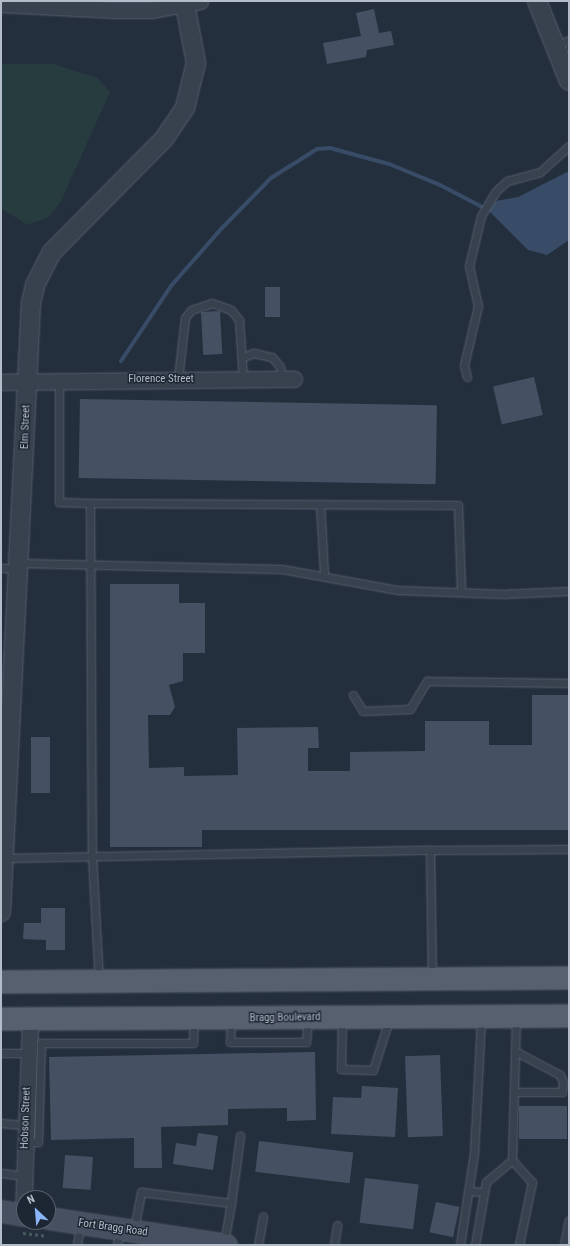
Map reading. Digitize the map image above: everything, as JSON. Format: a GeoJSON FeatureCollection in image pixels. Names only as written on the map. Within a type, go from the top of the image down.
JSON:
{"type":"FeatureCollection","features":[{"type":"Feature","properties":{"kind":"main road"},"geometry":{"type":"LineString","coordinates":[[1,982],[569,978]]}},
{"type":"Feature","properties":{"kind":"main road","name":"Bragg Boulevard"},"geometry":{"type":"LineString","coordinates":[[1,1020],[569,1016]]}},
{"type":"Feature","properties":{"kind":"main road"},"geometry":{"type":"LineString","coordinates":[[1,1212],[16,1214]]}},
{"type":"Feature","properties":{"kind":"main road","name":"Fort Bragg Road"},"geometry":{"type":"LineString","coordinates":[[56,1219],[81,1223],[132,1237],[225,1245]]}},
{"type":"Feature","properties":{"kind":"street"},"geometry":{"type":"LineString","coordinates":[[537,1],[561,43],[569,81]]}},
{"type":"Feature","properties":{"kind":"street"},"geometry":{"type":"LineString","coordinates":[[1,4],[116,10],[190,2]]}},
{"type":"Feature","properties":{"kind":"street","name":"Elm Street"},"geometry":{"type":"LineString","coordinates":[[1,912],[4,858],[5,778],[19,565],[31,303],[42,268],[64,238],[164,138],[185,108],[196,64],[190,2]]}},
{"type":"Feature","properties":{"kind":"street","name":"Florence Street"},"geometry":{"type":"LineString","coordinates":[[1,382],[59,379],[288,379]]}},
{"type":"Feature","properties":{"kind":"street","name":"Hobson Street"},"geometry":{"type":"LineString","coordinates":[[24,1190],[30,1020]]}},
{"type":"Feature","properties":{"kind":"lane"},"geometry":{"type":"LineString","coordinates":[[467,377],[464,365],[478,306],[469,266],[481,216],[496,191],[507,181],[540,172],[569,146]]}},
{"type":"Feature","properties":{"kind":"lane"},"geometry":{"type":"LineString","coordinates":[[178,379],[181,326],[191,310],[203,304],[222,305],[239,320],[243,357],[243,379]]}},
{"type":"Feature","properties":{"kind":"lane"},"geometry":{"type":"LineString","coordinates":[[243,357],[254,353],[272,357],[288,379]]}},
{"type":"Feature","properties":{"kind":"lane"},"geometry":{"type":"LineString","coordinates":[[59,379],[59,502],[458,505],[461,592]]}},
{"type":"Feature","properties":{"kind":"lane"},"geometry":{"type":"LineString","coordinates":[[90,503],[92,856],[99,982]]}},
{"type":"Feature","properties":{"kind":"lane"},"geometry":{"type":"LineString","coordinates":[[320,504],[324,574]]}},
{"type":"Feature","properties":{"kind":"lane"},"geometry":{"type":"LineString","coordinates":[[1,568],[19,565],[91,565],[282,569],[324,574],[398,590],[461,592],[569,591]]}},
{"type":"Feature","properties":{"kind":"lane"},"geometry":{"type":"LineString","coordinates":[[353,695],[363,711],[410,709],[427,681],[569,683]]}},
{"type":"Feature","properties":{"kind":"lane"},"geometry":{"type":"LineString","coordinates":[[4,858],[430,850],[569,849]]}},
{"type":"Feature","properties":{"kind":"lane"},"geometry":{"type":"LineString","coordinates":[[430,850],[432,980]]}},
{"type":"Feature","properties":{"kind":"lane"},"geometry":{"type":"LineString","coordinates":[[342,1018],[341,1069],[373,1070],[390,1017]]}},
{"type":"Feature","properties":{"kind":"lane"},"geometry":{"type":"LineString","coordinates":[[460,1245],[468,1191],[481,1017]]}},
{"type":"Feature","properties":{"kind":"lane"},"geometry":{"type":"LineString","coordinates":[[516,1017],[512,1160],[532,1182],[519,1245]]}},
{"type":"Feature","properties":{"kind":"lane"},"geometry":{"type":"LineString","coordinates":[[26,1142],[38,1142],[41,1043],[193,1043],[194,1019]]}},
{"type":"Feature","properties":{"kind":"lane"},"geometry":{"type":"LineString","coordinates":[[514,1092],[562,1092],[560,1075],[515,1051]]}},
{"type":"Feature","properties":{"kind":"lane"},"geometry":{"type":"LineString","coordinates":[[1,1053],[28,1053]]}},
{"type":"Feature","properties":{"kind":"lane"},"geometry":{"type":"LineString","coordinates":[[1,1123],[26,1125]]}},
{"type":"Feature","properties":{"kind":"lane"},"geometry":{"type":"LineString","coordinates":[[225,1245],[240,1136]]}},
{"type":"Feature","properties":{"kind":"lane"},"geometry":{"type":"LineString","coordinates":[[475,1245],[486,1182],[512,1160]]}},
{"type":"Feature","properties":{"kind":"lane"},"geometry":{"type":"LineString","coordinates":[[1,1173],[24,1176]]}},
{"type":"Feature","properties":{"kind":"lane"},"geometry":{"type":"LineString","coordinates":[[468,1191],[484,1192]]}},
{"type":"Feature","properties":{"kind":"lane"},"geometry":{"type":"LineString","coordinates":[[132,1237],[141,1192],[231,1203]]}},
{"type":"Feature","properties":{"kind":"lane"},"geometry":{"type":"LineString","coordinates":[[258,1245],[263,1216]]}},
{"type":"Feature","properties":{"kind":"lane"},"geometry":{"type":"LineString","coordinates":[[564,1245],[569,1220]]}},
{"type":"Feature","properties":{"kind":"lane"},"geometry":{"type":"LineString","coordinates":[[77,1245],[81,1223]]}},
{"type":"Feature","properties":{"kind":"lane"},"geometry":{"type":"LineString","coordinates":[[334,1245],[337,1225]]}},
{"type":"Feature","properties":{"kind":"green space"},"geometry":{"type":"Polygon","coordinates":[[[1,64],[53,64],[98,78],[110,92],[61,201],[49,217],[27,225],[1,208],[1,64]]]}},
{"type":"Feature","properties":{"kind":"water"},"geometry":{"type":"Polygon","coordinates":[[[569,171],[569,240],[547,255],[528,250],[489,211],[496,201],[518,197],[569,171]]]}},
{"type":"Feature","properties":{"kind":"building"},"geometry":{"type":"Polygon","coordinates":[[[374,9],[379,33],[391,31],[394,45],[367,50],[366,57],[327,64],[323,43],[361,36],[356,13],[374,9]]]}},
{"type":"Feature","properties":{"kind":"building"},"geometry":{"type":"Polygon","coordinates":[[[265,287],[280,287],[280,317],[265,317],[265,287]]]}},
{"type":"Feature","properties":{"kind":"building"},"geometry":{"type":"Polygon","coordinates":[[[220,311],[222,354],[203,355],[201,312],[220,311]]]}},
{"type":"Feature","properties":{"kind":"building"},"geometry":{"type":"Polygon","coordinates":[[[534,377],[543,415],[502,424],[493,386],[534,377]]]}},
{"type":"Feature","properties":{"kind":"building"},"geometry":{"type":"Polygon","coordinates":[[[80,399],[437,405],[436,484],[79,478],[80,399]]]}},
{"type":"Feature","properties":{"kind":"building"},"geometry":{"type":"Polygon","coordinates":[[[110,584],[179,584],[179,603],[205,603],[205,653],[183,653],[183,681],[169,685],[175,707],[170,715],[148,715],[149,768],[184,767],[184,776],[238,775],[237,728],[318,727],[319,748],[308,748],[308,771],[350,771],[350,752],[425,751],[425,721],[489,721],[489,745],[532,745],[532,695],[569,695],[569,830],[202,830],[202,847],[110,847],[110,584]]]}},
{"type":"Feature","properties":{"kind":"building"},"geometry":{"type":"Polygon","coordinates":[[[31,737],[50,737],[50,793],[31,793],[31,737]]]}},
{"type":"Feature","properties":{"kind":"building"},"geometry":{"type":"Polygon","coordinates":[[[41,908],[65,908],[65,950],[46,950],[46,940],[23,939],[24,923],[41,923],[41,908]]]}},
{"type":"Feature","properties":{"kind":"building"},"geometry":{"type":"Polygon","coordinates":[[[315,1052],[316,1120],[287,1121],[287,1108],[228,1109],[228,1125],[161,1127],[162,1168],[134,1168],[134,1138],[51,1140],[49,1057],[315,1052]]]}},
{"type":"Feature","properties":{"kind":"building"},"geometry":{"type":"Polygon","coordinates":[[[440,1055],[443,1136],[408,1137],[405,1056],[440,1055]]]}},
{"type":"Feature","properties":{"kind":"building"},"geometry":{"type":"Polygon","coordinates":[[[362,1086],[398,1088],[395,1137],[331,1134],[333,1097],[361,1098],[362,1086]]]}},
{"type":"Feature","properties":{"kind":"building"},"geometry":{"type":"Polygon","coordinates":[[[519,1106],[567,1106],[567,1139],[519,1139],[519,1106]]]}},
{"type":"Feature","properties":{"kind":"building"},"geometry":{"type":"Polygon","coordinates":[[[198,1133],[218,1136],[213,1170],[173,1164],[176,1143],[196,1146],[198,1133]]]}},
{"type":"Feature","properties":{"kind":"building"},"geometry":{"type":"Polygon","coordinates":[[[259,1141],[353,1153],[350,1183],[255,1172],[259,1141]]]}},
{"type":"Feature","properties":{"kind":"building"},"geometry":{"type":"Polygon","coordinates":[[[65,1155],[93,1157],[91,1190],[63,1188],[65,1155]]]}},
{"type":"Feature","properties":{"kind":"building"},"geometry":{"type":"Polygon","coordinates":[[[365,1178],[419,1185],[413,1229],[360,1223],[365,1178]]]}},
{"type":"Feature","properties":{"kind":"building"},"geometry":{"type":"Polygon","coordinates":[[[436,1202],[459,1207],[453,1237],[430,1232],[436,1202]]]}},
{"type":"Feature","properties":{"kind":"waterway"},"geometry":{"type":"LineString","coordinates":[[121,361],[171,286],[222,228],[271,178],[317,149],[330,148],[389,164],[440,185],[486,209]]}}]}
